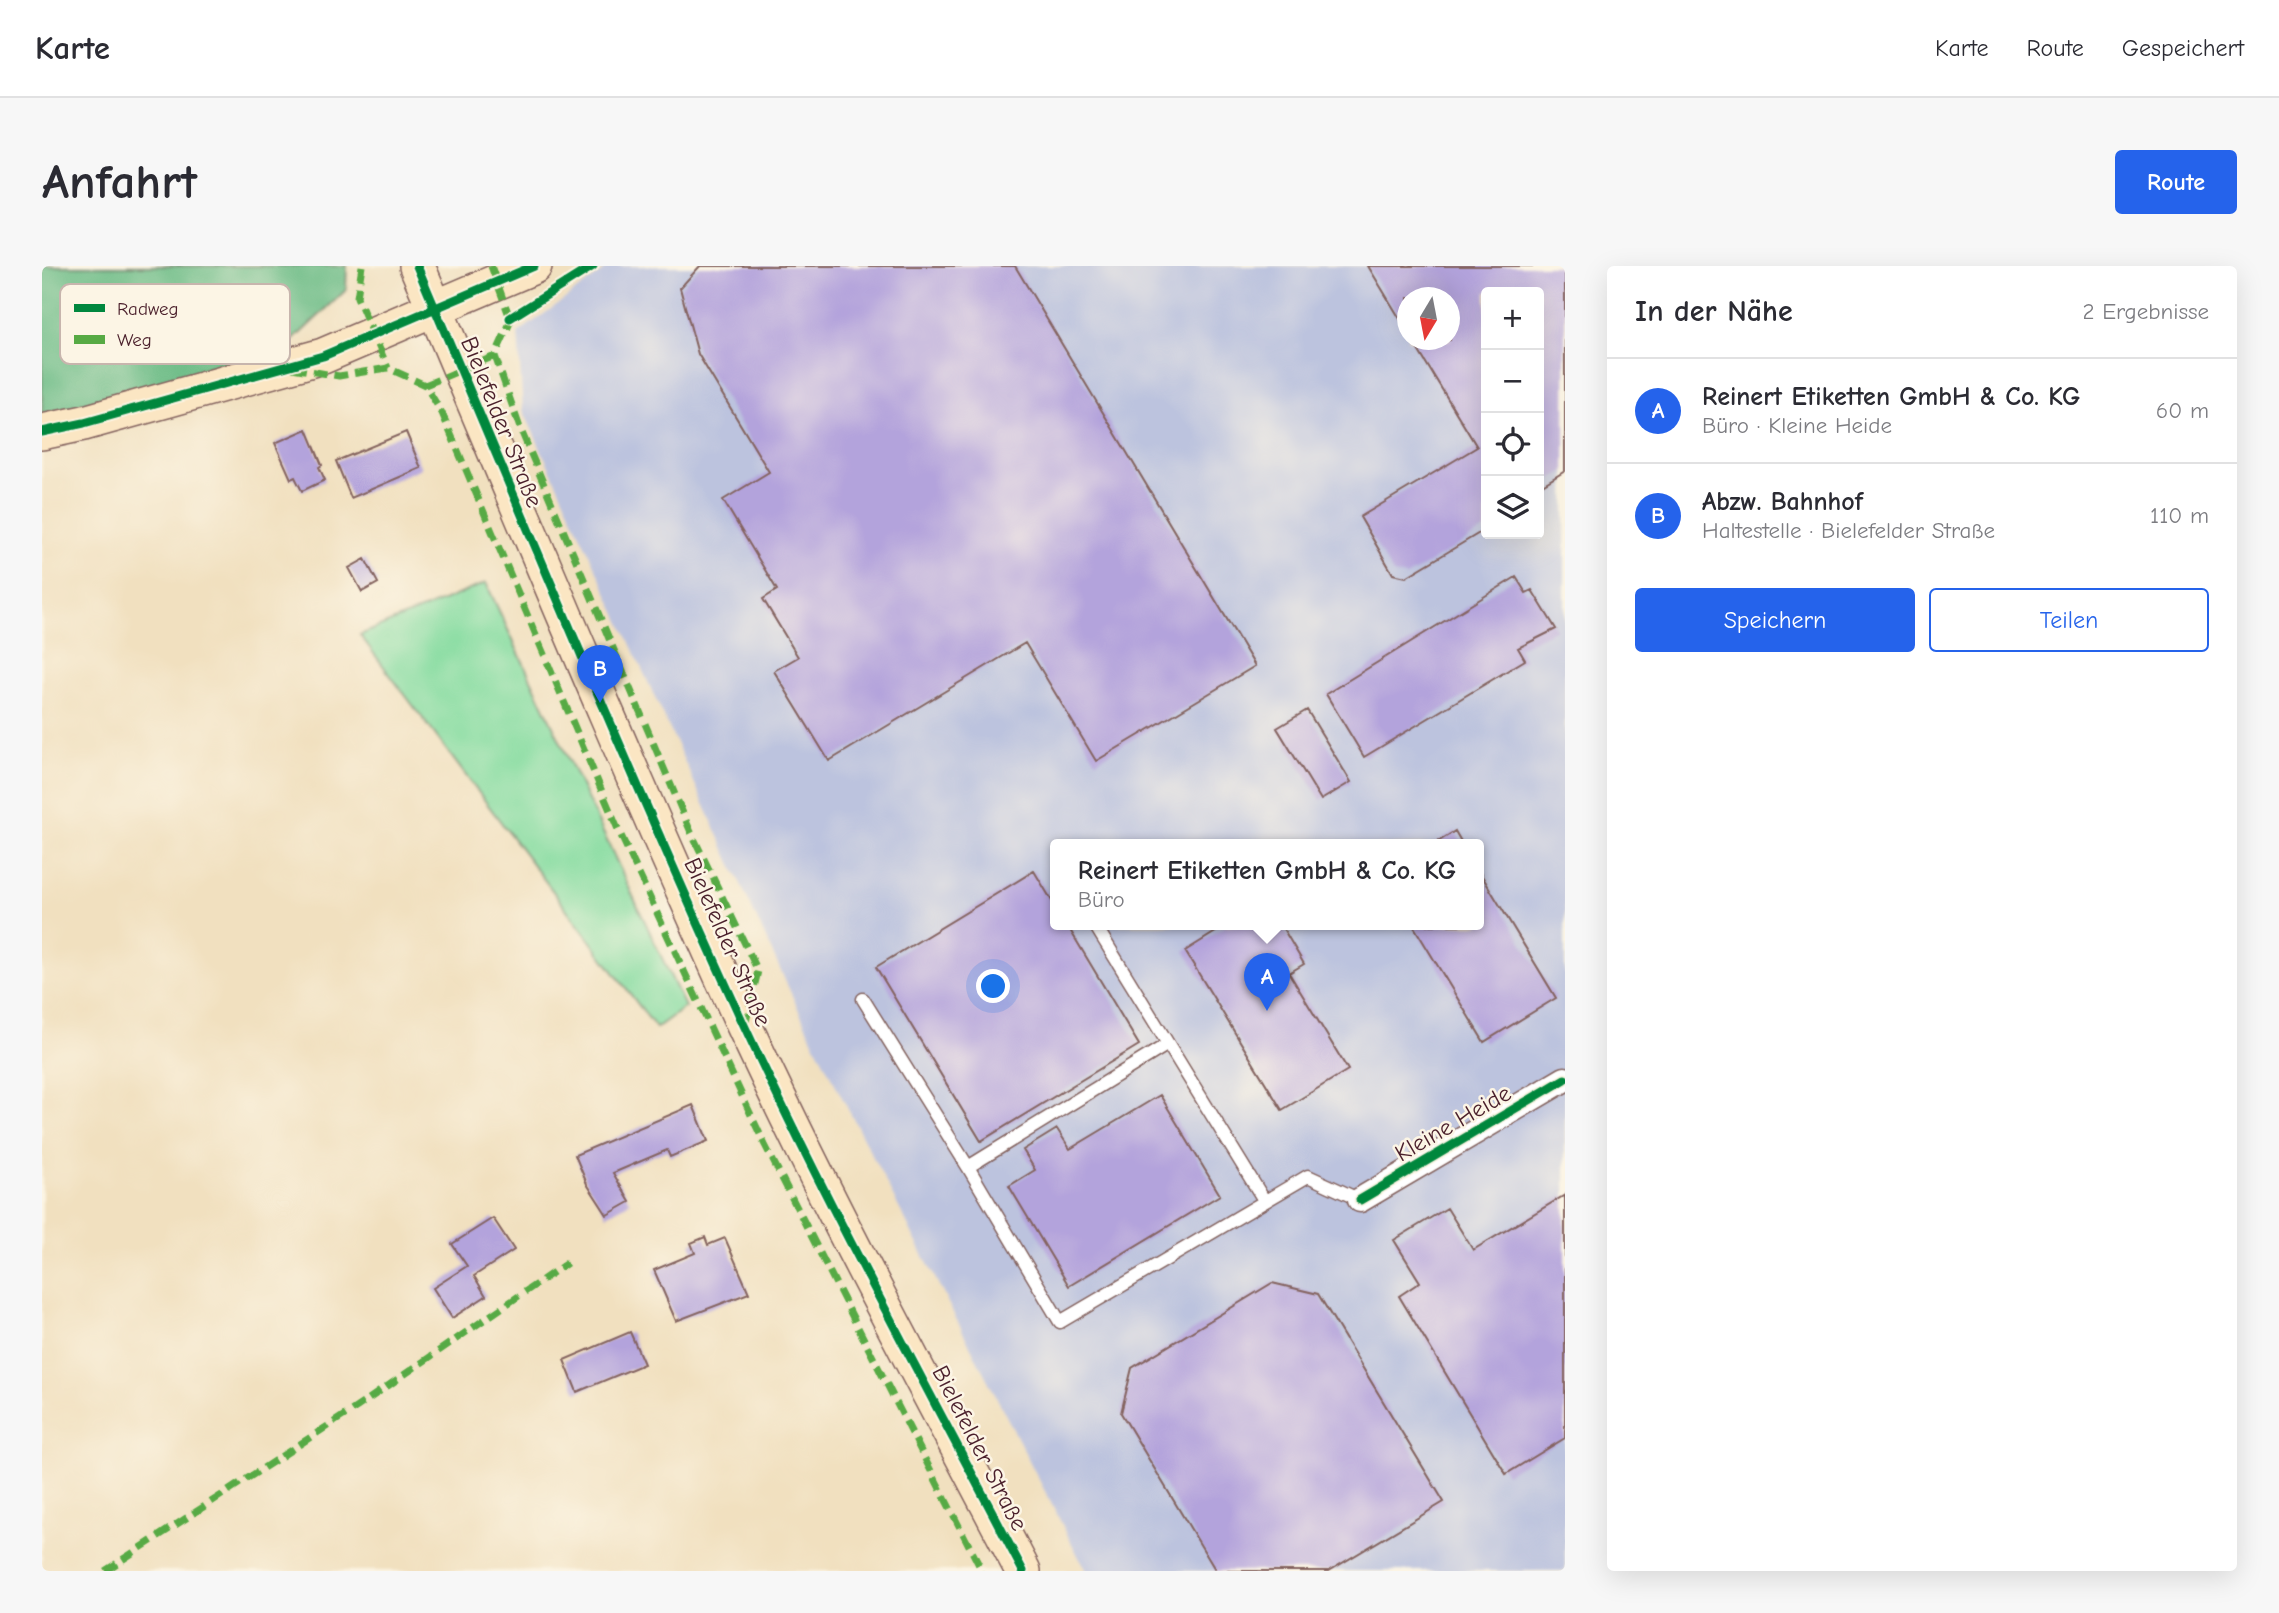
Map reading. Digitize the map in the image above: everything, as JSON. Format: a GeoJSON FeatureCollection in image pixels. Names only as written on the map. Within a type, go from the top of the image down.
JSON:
{"type":"FeatureCollection","features":[{"type":"Feature","properties":{"kind":"street","name":"Bielefelder Straße"},"geometry":{"type":"LineString","coordinates":[[417,266],[594,690],[745,1026],[825,1190],[1023,1571]]}},
{"type":"Feature","properties":{"kind":"street"},"geometry":{"type":"LineString","coordinates":[[42,432],[84,423],[323,356],[436,311],[534,266]]}},
{"type":"Feature","properties":{"kind":"street","name":"Kleine Heide"},"geometry":{"type":"LineString","coordinates":[[1360,1199],[1565,1079]]}},
{"type":"Feature","properties":{"kind":"lane"},"geometry":{"type":"LineString","coordinates":[[1098,930],[1264,1200]]}},
{"type":"Feature","properties":{"kind":"lane"},"geometry":{"type":"LineString","coordinates":[[863,999],[968,1167],[1060,1322],[1308,1176],[1360,1199]]}},
{"type":"Feature","properties":{"kind":"lane"},"geometry":{"type":"LineString","coordinates":[[968,1167],[1168,1044]]}},
{"type":"Feature","properties":{"kind":"shaded area"},"geometry":{"type":"Polygon","coordinates":[[[610,266],[1565,266],[1565,1571],[1086,1571],[812,1039],[523,410],[518,333],[610,266]]]}},
{"type":"Feature","properties":{"kind":"green space"},"geometry":{"type":"Polygon","coordinates":[[[42,266],[347,266],[346,290],[290,343],[290,284],[60,284],[60,364],[226,364],[81,408],[42,414],[42,266]]]}},
{"type":"Feature","properties":{"kind":"green space"},"geometry":{"type":"Polygon","coordinates":[[[486,583],[685,1007],[656,1028],[360,635],[486,583]]]}},
{"type":"Feature","properties":{"kind":"building"},"geometry":{"type":"Polygon","coordinates":[[[700,266],[1015,266],[1255,666],[1096,761],[1025,643],[829,761],[774,671],[798,657],[763,599],[777,590],[723,500],[769,472],[698,354],[680,288],[700,266]]]}},
{"type":"Feature","properties":{"kind":"building"},"geometry":{"type":"Polygon","coordinates":[[[1368,266],[1565,266],[1565,471],[1544,484],[1544,287],[1481,287],[1481,532],[1406,577],[1393,574],[1360,517],[1477,447],[1418,350],[1460,350],[1460,287],[1397,287],[1397,314],[1368,266]]]}},
{"type":"Feature","properties":{"kind":"building"},"geometry":{"type":"Polygon","coordinates":[[[307,429],[322,465],[319,467],[325,480],[302,491],[295,477],[291,479],[275,443],[307,429]]]}},
{"type":"Feature","properties":{"kind":"building"},"geometry":{"type":"Polygon","coordinates":[[[406,432],[421,468],[351,498],[336,461],[406,432]]]}},
{"type":"Feature","properties":{"kind":"building"},"geometry":{"type":"Polygon","coordinates":[[[365,559],[378,583],[362,592],[349,568],[365,559]]]}},
{"type":"Feature","properties":{"kind":"building"},"geometry":{"type":"Polygon","coordinates":[[[1516,577],[1526,593],[1532,590],[1556,629],[1518,648],[1525,660],[1364,757],[1326,694],[1516,577]]]}},
{"type":"Feature","properties":{"kind":"building"},"geometry":{"type":"Polygon","coordinates":[[[1307,710],[1351,782],[1321,800],[1277,728],[1307,710]]]}},
{"type":"Feature","properties":{"kind":"building"},"geometry":{"type":"Polygon","coordinates":[[[1455,831],[1460,839],[1442,839],[1455,831]]]}},
{"type":"Feature","properties":{"kind":"building"},"geometry":{"type":"Polygon","coordinates":[[[1034,871],[1050,898],[1050,930],[1070,930],[1139,1045],[981,1141],[876,967],[1034,871]]]}},
{"type":"Feature","properties":{"kind":"building"},"geometry":{"type":"Polygon","coordinates":[[[1484,879],[1556,998],[1484,1042],[1416,930],[1484,930],[1484,879]]]}},
{"type":"Feature","properties":{"kind":"building"},"geometry":{"type":"Polygon","coordinates":[[[1219,930],[1284,930],[1304,964],[1289,973],[1348,1070],[1282,1110],[1185,951],[1219,930]]]}},
{"type":"Feature","properties":{"kind":"building"},"geometry":{"type":"Polygon","coordinates":[[[1160,1095],[1220,1195],[1069,1286],[1009,1186],[1035,1170],[1023,1150],[1057,1129],[1070,1149],[1160,1095]]]}},
{"type":"Feature","properties":{"kind":"building"},"geometry":{"type":"Polygon","coordinates":[[[693,1105],[708,1141],[670,1157],[667,1150],[613,1173],[630,1202],[607,1215],[587,1184],[575,1155],[693,1105]]]}},
{"type":"Feature","properties":{"kind":"building"},"geometry":{"type":"Polygon","coordinates":[[[1565,1195],[1565,1438],[1506,1474],[1399,1296],[1420,1282],[1394,1240],[1447,1208],[1473,1250],[1565,1195]]]}},
{"type":"Feature","properties":{"kind":"building"},"geometry":{"type":"Polygon","coordinates":[[[493,1218],[514,1250],[474,1276],[486,1296],[452,1318],[433,1288],[467,1266],[452,1244],[493,1218]]]}},
{"type":"Feature","properties":{"kind":"building"},"geometry":{"type":"Polygon","coordinates":[[[705,1237],[708,1245],[725,1238],[749,1293],[676,1321],[654,1270],[695,1253],[691,1243],[705,1237]]]}},
{"type":"Feature","properties":{"kind":"building"},"geometry":{"type":"Polygon","coordinates":[[[1272,1283],[1318,1294],[1444,1502],[1329,1571],[1216,1571],[1121,1413],[1132,1368],[1272,1283]]]}},
{"type":"Feature","properties":{"kind":"building"},"geometry":{"type":"Polygon","coordinates":[[[630,1332],[644,1364],[577,1392],[564,1360],[630,1332]]]}},
{"type":"Feature","properties":{"kind":"marked path"},"geometry":{"type":"LineString","coordinates":[[362,266],[357,297],[388,368]]}},
{"type":"Feature","properties":{"kind":"marked path"},"geometry":{"type":"LineString","coordinates":[[491,266],[510,318]]}},
{"type":"Feature","properties":{"kind":"marked path"},"geometry":{"type":"LineString","coordinates":[[513,316],[495,356],[520,428],[690,830],[758,971],[745,1026]]}},
{"type":"Feature","properties":{"kind":"marked path"},"geometry":{"type":"LineString","coordinates":[[425,385],[495,356]]}},
{"type":"Feature","properties":{"kind":"marked path"},"geometry":{"type":"LineString","coordinates":[[292,368],[339,376],[388,368],[425,385],[442,413],[617,827],[765,1145],[982,1571]]}},
{"type":"Feature","properties":{"kind":"marked path"},"geometry":{"type":"LineString","coordinates":[[105,1571],[357,1407],[567,1263]]}},
{"type":"Feature","properties":{"kind":"cycle path"},"geometry":{"type":"LineString","coordinates":[[417,266],[618,740],[743,1023],[844,1230],[1023,1571]]}},
{"type":"Feature","properties":{"kind":"cycle path"},"geometry":{"type":"LineString","coordinates":[[42,432],[84,423],[323,356],[534,266]]}},
{"type":"Feature","properties":{"kind":"cycle path"},"geometry":{"type":"LineString","coordinates":[[510,318],[593,266]]}},
{"type":"Feature","properties":{"kind":"cycle path"},"geometry":{"type":"LineString","coordinates":[[1360,1200],[1565,1079]]}},
{"type":"Feature","properties":{"kind":"place","name":"Abzw. Bahnhof"},"geometry":{"type":"Point","coordinates":[600,703]}},
{"type":"Feature","properties":{"kind":"place","name":"Reinert Etiketten GmbH & Co. KG"},"geometry":{"type":"Point","coordinates":[1267,1011]}}]}
